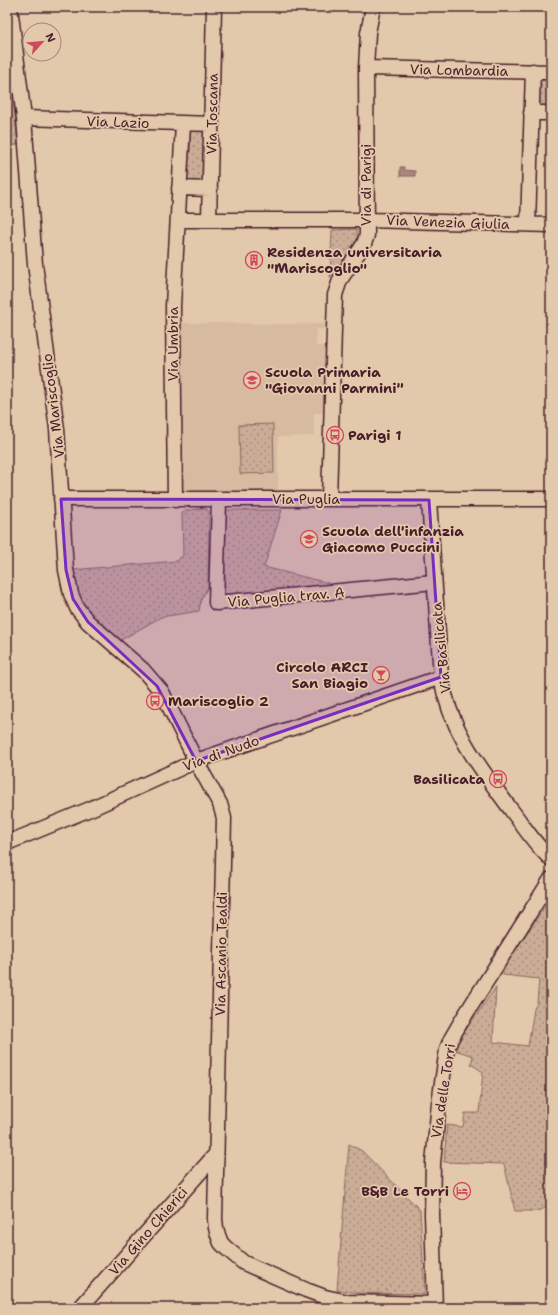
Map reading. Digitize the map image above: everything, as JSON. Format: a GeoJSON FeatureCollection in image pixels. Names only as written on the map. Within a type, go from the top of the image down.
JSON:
{"type":"FeatureCollection","features":[{"type":"Feature","properties":{"kind":"street","name":"Via Mariscoglio"},"geometry":{"type":"LineString","coordinates":[[10,7],[24,118],[35,264],[56,417],[66,570],[73,599],[88,622],[135,662],[157,686],[196,761]]}},
{"type":"Feature","properties":{"kind":"street","name":"Via Toscana"},"geometry":{"type":"LineString","coordinates":[[209,220],[214,7]]}},
{"type":"Feature","properties":{"kind":"street","name":"Via di Parigi"},"geometry":{"type":"LineString","coordinates":[[329,499],[335,295],[340,280],[364,244],[367,230],[366,68],[368,33],[373,7]]}},
{"type":"Feature","properties":{"kind":"street","name":"Via Lombardia"},"geometry":{"type":"LineString","coordinates":[[366,68],[551,72]]}},
{"type":"Feature","properties":{"kind":"street"},"geometry":{"type":"LineString","coordinates":[[528,224],[533,71]]}},
{"type":"Feature","properties":{"kind":"street"},"geometry":{"type":"LineString","coordinates":[[531,113],[551,114]]}},
{"type":"Feature","properties":{"kind":"street","name":"Via Lazio"},"geometry":{"type":"LineString","coordinates":[[24,118],[212,124]]}},
{"type":"Feature","properties":{"kind":"street","name":"Via Umbria"},"geometry":{"type":"LineString","coordinates":[[175,500],[172,339],[183,124]]}},
{"type":"Feature","properties":{"kind":"street"},"geometry":{"type":"LineString","coordinates":[[179,188],[210,189]]}},
{"type":"Feature","properties":{"kind":"street","name":"Via Venezia Giulia"},"geometry":{"type":"LineString","coordinates":[[178,220],[367,220],[551,225]]}},
{"type":"Feature","properties":{"kind":"street","name":"Via Puglia"},"geometry":{"type":"LineString","coordinates":[[61,499],[551,499]]}},
{"type":"Feature","properties":{"kind":"street","name":"Via Puglia trav. A"},"geometry":{"type":"LineString","coordinates":[[219,500],[216,604],[434,582]]}},
{"type":"Feature","properties":{"kind":"street","name":"Via Basilicata"},"geometry":{"type":"LineString","coordinates":[[429,500],[441,677],[446,699],[467,749],[519,820],[551,859]]}},
{"type":"Feature","properties":{"kind":"street","name":"Via di Nudo"},"geometry":{"type":"LineString","coordinates":[[7,843],[90,809],[196,761],[441,677]]}},
{"type":"Feature","properties":{"kind":"street","name":"Via Ascanio Tealdi"},"geometry":{"type":"LineString","coordinates":[[196,761],[220,804],[224,818],[216,1154],[216,1228],[222,1243],[239,1259],[306,1290],[336,1300],[435,1306]]}},
{"type":"Feature","properties":{"kind":"street","name":"Via delle Torri"},"geometry":{"type":"LineString","coordinates":[[435,1306],[432,1214],[433,1163],[439,1103],[449,1044],[462,1020],[551,879]]}},
{"type":"Feature","properties":{"kind":"street","name":"Via Gino Chierici"},"geometry":{"type":"LineString","coordinates":[[80,1308],[216,1154]]}},
{"type":"Feature","properties":{"kind":"highlighted area"},"geometry":{"type":"Polygon","coordinates":[[[61,499],[429,500],[441,677],[196,761],[157,686],[88,622],[73,599],[66,570],[61,499]]]}},
{"type":"Feature","properties":{"kind":"shaded area"},"geometry":{"type":"Polygon","coordinates":[[[7,38],[18,145],[7,146],[7,38]]]}},
{"type":"Feature","properties":{"kind":"shaded area"},"geometry":{"type":"Polygon","coordinates":[[[539,80],[551,80],[551,106],[539,106],[539,80]]]}},
{"type":"Feature","properties":{"kind":"shaded area"},"geometry":{"type":"Polygon","coordinates":[[[190,130],[206,131],[204,184],[186,183],[186,153],[190,153],[190,130]]]}},
{"type":"Feature","properties":{"kind":"shaded area"},"geometry":{"type":"Polygon","coordinates":[[[357,229],[357,240],[330,277],[332,230],[357,229]]]}},
{"type":"Feature","properties":{"kind":"shaded area","name":"Scuola Primaria \"Giovanni Parmini\""},"geometry":{"type":"Polygon","coordinates":[[[180,323],[325,324],[325,329],[316,329],[316,346],[325,346],[323,413],[314,413],[314,436],[278,437],[278,491],[181,491],[180,323]]]}},
{"type":"Feature","properties":{"kind":"shaded area"},"geometry":{"type":"Polygon","coordinates":[[[273,424],[274,473],[240,474],[239,425],[273,424]]]}},
{"type":"Feature","properties":{"kind":"shaded area"},"geometry":{"type":"Polygon","coordinates":[[[205,508],[209,511],[208,587],[201,600],[199,611],[161,617],[119,641],[87,613],[78,598],[71,570],[177,561],[183,555],[182,511],[205,508]]]}},
{"type":"Feature","properties":{"kind":"shaded area"},"geometry":{"type":"Polygon","coordinates":[[[223,510],[282,510],[264,567],[328,583],[327,586],[224,595],[223,510]]]}},
{"type":"Feature","properties":{"kind":"shaded area"},"geometry":{"type":"Polygon","coordinates":[[[551,898],[551,1205],[538,1211],[515,1211],[504,1164],[444,1162],[447,1125],[463,1127],[465,1113],[479,1113],[483,1072],[471,1064],[473,1056],[455,1050],[458,1041],[496,987],[493,1042],[528,1046],[534,1009],[537,1003],[539,979],[503,975],[503,968],[551,898]]]}},
{"type":"Feature","properties":{"kind":"shaded area"},"geometry":{"type":"Polygon","coordinates":[[[349,1144],[362,1151],[420,1210],[425,1294],[360,1293],[337,1290],[349,1144]]]}},
{"type":"Feature","properties":{"kind":"water"},"geometry":{"type":"Polygon","coordinates":[[[400,167],[404,167],[404,170],[415,171],[415,176],[400,176],[400,167]]]}},
{"type":"Feature","properties":{"kind":"place","name":"Residenza universitaria \"Mariscoglio\""},"geometry":{"type":"Point","coordinates":[254,260]}},
{"type":"Feature","properties":{"kind":"place","name":"Scuola Primaria \"Giovanni Parmini\""},"geometry":{"type":"Point","coordinates":[252,380]}},
{"type":"Feature","properties":{"kind":"place","name":"Parigi 1"},"geometry":{"type":"Point","coordinates":[335,435]}},
{"type":"Feature","properties":{"kind":"place","name":"Scuola dell'infanzia Giacomo Puccini"},"geometry":{"type":"Point","coordinates":[309,539]}},
{"type":"Feature","properties":{"kind":"place","name":"Circolo ARCI San Biagio"},"geometry":{"type":"Point","coordinates":[381,675]}},
{"type":"Feature","properties":{"kind":"place","name":"Mariscoglio 2"},"geometry":{"type":"Point","coordinates":[155,701]}},
{"type":"Feature","properties":{"kind":"place","name":"Basilicata"},"geometry":{"type":"Point","coordinates":[498,779]}},
{"type":"Feature","properties":{"kind":"place","name":"B&B Le Torri"},"geometry":{"type":"Point","coordinates":[462,1191]}}]}
